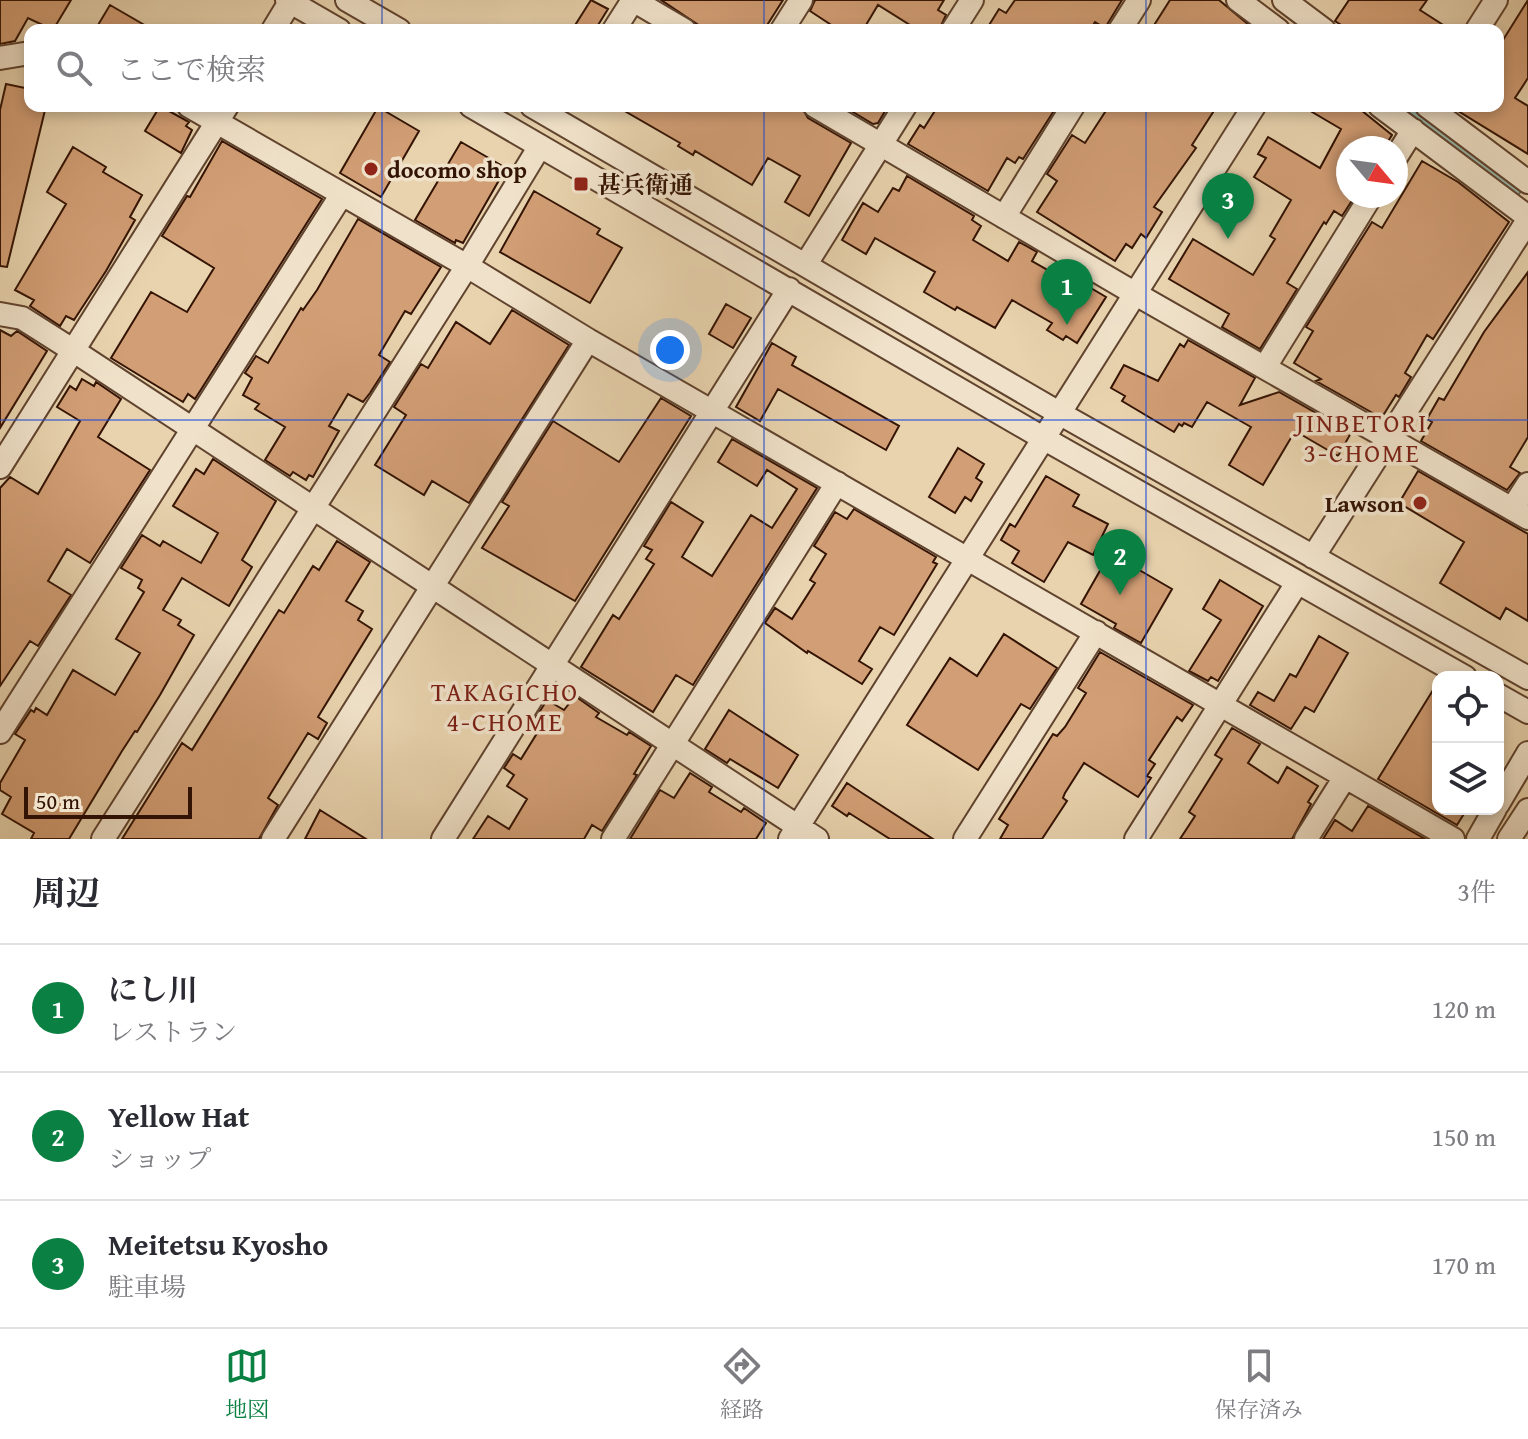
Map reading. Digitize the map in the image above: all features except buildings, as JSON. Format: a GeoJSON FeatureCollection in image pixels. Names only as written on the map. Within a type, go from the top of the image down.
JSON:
{"type":"FeatureCollection","features":[{"type":"Feature","properties":{"kind":"street"},"geometry":{"type":"LineString","coordinates":[[347,0],[389,24]]}},
{"type":"Feature","properties":{"kind":"street"},"geometry":{"type":"LineString","coordinates":[[618,24],[633,0],[674,24]]}},
{"type":"Feature","properties":{"kind":"street"},"geometry":{"type":"LineString","coordinates":[[786,24],[801,0]]}},
{"type":"Feature","properties":{"kind":"street"},"geometry":{"type":"LineString","coordinates":[[957,24],[972,0]]}},
{"type":"Feature","properties":{"kind":"street"},"geometry":{"type":"LineString","coordinates":[[1124,24],[1139,0]]}},
{"type":"Feature","properties":{"kind":"street"},"geometry":{"type":"LineString","coordinates":[[1238,0],[1270,24]]}},
{"type":"Feature","properties":{"kind":"street"},"geometry":{"type":"LineString","coordinates":[[1284,0],[1312,20]]}},
{"type":"Feature","properties":{"kind":"street"},"geometry":{"type":"LineString","coordinates":[[1481,24],[1496,0]]}},
{"type":"Feature","properties":{"kind":"street"},"geometry":{"type":"LineString","coordinates":[[276,24],[289,1],[329,24]]}},
{"type":"Feature","properties":{"kind":"street"},"geometry":{"type":"LineString","coordinates":[[0,58],[24,54]]}},
{"type":"Feature","properties":{"kind":"street"},"geometry":{"type":"LineString","coordinates":[[481,112],[1043,438],[1454,671]]}},
{"type":"Feature","properties":{"kind":"street"},"geometry":{"type":"LineString","coordinates":[[825,112],[1134,293],[1520,513],[1528,484]]}},
{"type":"Feature","properties":{"kind":"street"},"geometry":{"type":"LineString","coordinates":[[806,264],[901,112]]}},
{"type":"Feature","properties":{"kind":"street"},"geometry":{"type":"LineString","coordinates":[[1004,217],[1069,112]]}},
{"type":"Feature","properties":{"kind":"street"},"geometry":{"type":"LineString","coordinates":[[0,314],[22,318],[74,351],[673,745],[802,835],[966,558],[1250,112]]}},
{"type":"Feature","properties":{"kind":"street"},"geometry":{"type":"LineString","coordinates":[[1313,557],[1528,218],[1388,112]]}},
{"type":"Feature","properties":{"kind":"street"},"geometry":{"type":"LineString","coordinates":[[1436,112],[1528,182]]}},
{"type":"Feature","properties":{"kind":"street"},"geometry":{"type":"LineString","coordinates":[[561,113],[806,264],[1059,413],[1528,678]]}},
{"type":"Feature","properties":{"kind":"street"},"geometry":{"type":"LineString","coordinates":[[0,467],[222,114],[342,194],[588,340],[1453,839]]}},
{"type":"Feature","properties":{"kind":"street"},"geometry":{"type":"LineString","coordinates":[[1408,138],[1413,130]]}},
{"type":"Feature","properties":{"kind":"street"},"geometry":{"type":"LineString","coordinates":[[103,839],[540,146]]}},
{"type":"Feature","properties":{"kind":"street"},"geometry":{"type":"LineString","coordinates":[[0,732],[342,194]]}},
{"type":"Feature","properties":{"kind":"street"},"geometry":{"type":"LineString","coordinates":[[1265,367],[1364,208]]}},
{"type":"Feature","properties":{"kind":"street"},"geometry":{"type":"LineString","coordinates":[[443,839],[789,289]]}},
{"type":"Feature","properties":{"kind":"street"},"geometry":{"type":"LineString","coordinates":[[273,839],[588,340]]}},
{"type":"Feature","properties":{"kind":"street"},"geometry":{"type":"LineString","coordinates":[[613,839],[837,483]]}},
{"type":"Feature","properties":{"kind":"street"},"geometry":{"type":"LineString","coordinates":[[1136,839],[1297,583]]}},
{"type":"Feature","properties":{"kind":"street"},"geometry":{"type":"LineString","coordinates":[[965,839],[1096,632]]}},
{"type":"Feature","properties":{"kind":"street"},"geometry":{"type":"LineString","coordinates":[[1504,698],[1528,712]]}},
{"type":"Feature","properties":{"kind":"street"},"geometry":{"type":"LineString","coordinates":[[1504,795],[1528,753]]}},
{"type":"Feature","properties":{"kind":"street"},"geometry":{"type":"LineString","coordinates":[[1306,839],[1345,777]]}},
{"type":"Feature","properties":{"kind":"street"},"geometry":{"type":"LineString","coordinates":[[1509,839],[1528,810]]}},
{"type":"Feature","properties":{"kind":"street"},"geometry":{"type":"LineString","coordinates":[[1478,839],[1492,815]]}},
{"type":"Feature","properties":{"kind":"water"},"geometry":{"type":"Polygon","coordinates":[[[1404,112],[1422,112],[1523,188],[1517,197],[1404,112]]]}},
{"type":"Feature","properties":{"kind":"place","name":"docomo shop"},"geometry":{"type":"Point","coordinates":[371,169]}},
{"type":"Feature","properties":{"kind":"place","name":"甚兵衛通"},"geometry":{"type":"Point","coordinates":[581,184]}},
{"type":"Feature","properties":{"kind":"place","name":"Meitetsu Kyosho"},"geometry":{"type":"Point","coordinates":[1228,239]}},
{"type":"Feature","properties":{"kind":"place","name":"にし川"},"geometry":{"type":"Point","coordinates":[1067,325]}},
{"type":"Feature","properties":{"kind":"place","name":"Lawson"},"geometry":{"type":"Point","coordinates":[1420,503]}},
{"type":"Feature","properties":{"kind":"place","name":"Yellow Hat"},"geometry":{"type":"Point","coordinates":[1120,595]}},
{"type":"Feature","properties":{"kind":"district","name":"JINBETORI 3-CHOME"},"geometry":{"type":"Point","coordinates":[1362,437]}},
{"type":"Feature","properties":{"kind":"district","name":"TAKAGICHO 4-CHOME"},"geometry":{"type":"Point","coordinates":[505,706]}}]}
